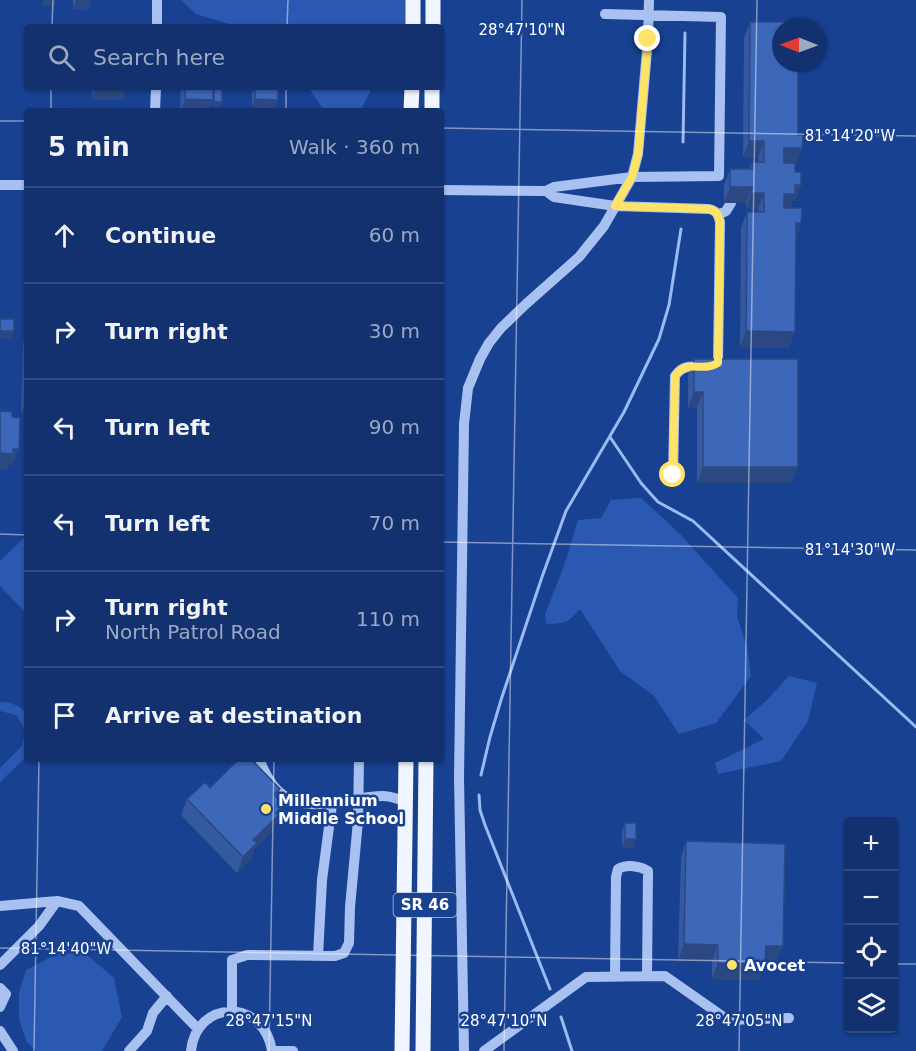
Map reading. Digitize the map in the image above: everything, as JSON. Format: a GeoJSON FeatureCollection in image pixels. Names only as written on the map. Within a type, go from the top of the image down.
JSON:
{"type":"FeatureCollection","features":[{"type":"Feature","properties":{"kind":"main road"},"geometry":{"type":"LineString","coordinates":[[413,0],[413,24]]}},
{"type":"Feature","properties":{"kind":"main road"},"geometry":{"type":"LineString","coordinates":[[433,24],[434,0]]}},
{"type":"Feature","properties":{"kind":"main road"},"geometry":{"type":"LineString","coordinates":[[411,108],[412,90]]}},
{"type":"Feature","properties":{"kind":"main road"},"geometry":{"type":"LineString","coordinates":[[432,90],[432,108]]}},
{"type":"Feature","properties":{"kind":"main road","name":"SR 46"},"geometry":{"type":"LineString","coordinates":[[402,1051],[406,762]]}},
{"type":"Feature","properties":{"kind":"main road","name":"SR 46"},"geometry":{"type":"LineString","coordinates":[[423,1051],[426,762]]}},
{"type":"Feature","properties":{"kind":"street"},"geometry":{"type":"LineString","coordinates":[[157,0],[157,24]]}},
{"type":"Feature","properties":{"kind":"street"},"geometry":{"type":"LineString","coordinates":[[464,1051],[459,778],[464,424],[468,388],[489,343],[526,304],[579,257],[604,226],[632,177],[638,154],[649,0]]}},
{"type":"Feature","properties":{"kind":"street"},"geometry":{"type":"LineString","coordinates":[[444,190],[546,191],[554,187],[632,177],[724,177],[721,17],[605,14]]}},
{"type":"Feature","properties":{"kind":"street"},"geometry":{"type":"LineString","coordinates":[[155,108],[156,90]]}},
{"type":"Feature","properties":{"kind":"street"},"geometry":{"type":"LineString","coordinates":[[586,201],[587,183]]}},
{"type":"Feature","properties":{"kind":"street"},"geometry":{"type":"LineString","coordinates":[[0,184],[24,185]]}},
{"type":"Feature","properties":{"kind":"street"},"geometry":{"type":"LineString","coordinates":[[546,191],[554,197],[615,206],[709,209],[718,215],[720,222],[718,363],[711,366],[688,366],[682,368],[675,376],[673,475]]}},
{"type":"Feature","properties":{"kind":"street"},"geometry":{"type":"LineString","coordinates":[[718,215],[726,211],[731,203]]}},
{"type":"Feature","properties":{"kind":"street"},"geometry":{"type":"LineString","coordinates":[[261,762],[263,770],[276,789],[286,797],[304,804],[332,804],[359,798],[386,796],[405,801]]}},
{"type":"Feature","properties":{"kind":"street"},"geometry":{"type":"LineString","coordinates":[[232,1011],[232,960],[247,955],[335,956],[345,953],[349,944],[359,798],[359,762]]}},
{"type":"Feature","properties":{"kind":"street"},"geometry":{"type":"LineString","coordinates":[[318,956],[322,880],[332,804]]}},
{"type":"Feature","properties":{"kind":"street"},"geometry":{"type":"LineString","coordinates":[[615,976],[616,877],[618,869],[624,866],[642,867],[648,871],[647,976]]}},
{"type":"Feature","properties":{"kind":"street"},"geometry":{"type":"LineString","coordinates":[[0,965],[39,926],[57,901]]}},
{"type":"Feature","properties":{"kind":"street"},"geometry":{"type":"LineString","coordinates":[[0,906],[57,901],[79,906],[198,1029]]}},
{"type":"Feature","properties":{"kind":"street"},"geometry":{"type":"LineString","coordinates":[[484,1051],[586,976],[665,976],[728,1020],[789,1018]]}},
{"type":"Feature","properties":{"kind":"street"},"geometry":{"type":"LineString","coordinates":[[0,988],[6,994],[0,1007]]}},
{"type":"Feature","properties":{"kind":"street"},"geometry":{"type":"LineString","coordinates":[[129,1051],[147,1031],[153,1013],[167,996]]}},
{"type":"Feature","properties":{"kind":"street"},"geometry":{"type":"LineString","coordinates":[[191,1051],[192,1043],[203,1023],[216,1014],[232,1011],[247,1015],[260,1024],[268,1037],[272,1051],[293,1051]]}},
{"type":"Feature","properties":{"kind":"street"},"geometry":{"type":"LineString","coordinates":[[0,1031],[13,1051]]}},
{"type":"Feature","properties":{"kind":"shaded area"},"geometry":{"type":"Polygon","coordinates":[[[181,0],[407,0],[407,24],[230,24],[196,14],[181,0]]]}},
{"type":"Feature","properties":{"kind":"shaded area"},"geometry":{"type":"Polygon","coordinates":[[[310,90],[371,90],[362,108],[322,108],[310,90]]]}},
{"type":"Feature","properties":{"kind":"shaded area"},"geometry":{"type":"Polygon","coordinates":[[[641,498],[680,534],[738,598],[737,617],[747,646],[751,676],[716,723],[679,734],[654,696],[620,671],[580,609],[566,621],[546,624],[545,614],[564,566],[578,520],[601,518],[611,500],[641,498]]]}},
{"type":"Feature","properties":{"kind":"shaded area"},"geometry":{"type":"Polygon","coordinates":[[[24,538],[24,611],[0,586],[0,561],[24,538]]]}},
{"type":"Feature","properties":{"kind":"shaded area"},"geometry":{"type":"Polygon","coordinates":[[[789,676],[817,683],[808,721],[781,761],[718,774],[715,763],[764,739],[744,720],[765,702],[789,676]]]}},
{"type":"Feature","properties":{"kind":"shaded area"},"geometry":{"type":"Polygon","coordinates":[[[0,702],[21,708],[24,711],[24,730],[16,715],[0,711],[0,702]]]}},
{"type":"Feature","properties":{"kind":"shaded area"},"geometry":{"type":"Polygon","coordinates":[[[24,737],[24,759],[0,782],[0,768],[22,746],[24,737]]]}},
{"type":"Feature","properties":{"kind":"shaded area"},"geometry":{"type":"Polygon","coordinates":[[[59,953],[86,954],[114,978],[122,1017],[102,1051],[37,1051],[27,1043],[19,1019],[19,993],[26,970],[59,953]]]}},
{"type":"Feature","properties":{"kind":"building"},"geometry":{"type":"Polygon","coordinates":[[[750,22],[772,22],[772,72],[798,72],[798,135],[803,135],[802,148],[784,148],[784,163],[795,163],[795,172],[801,172],[801,185],[795,185],[795,194],[784,194],[784,208],[802,208],[801,223],[796,223],[795,332],[746,331],[747,212],[764,212],[764,193],[751,193],[752,187],[730,187],[730,169],[752,169],[752,162],[764,162],[764,141],[749,141],[750,22]]]}},
{"type":"Feature","properties":{"kind":"building"},"geometry":{"type":"Polygon","coordinates":[[[185,90],[213,90],[213,100],[185,99],[185,90]]]}},
{"type":"Feature","properties":{"kind":"building"},"geometry":{"type":"Polygon","coordinates":[[[214,90],[222,90],[222,102],[214,102],[214,90]]]}},
{"type":"Feature","properties":{"kind":"building"},"geometry":{"type":"Polygon","coordinates":[[[255,90],[278,90],[278,100],[255,99],[255,90]]]}},
{"type":"Feature","properties":{"kind":"building"},"geometry":{"type":"Polygon","coordinates":[[[0,319],[14,319],[14,331],[0,331],[0,319]]]}},
{"type":"Feature","properties":{"kind":"building"},"geometry":{"type":"Polygon","coordinates":[[[694,359],[798,359],[798,467],[703,467],[703,392],[694,392],[694,359]]]}},
{"type":"Feature","properties":{"kind":"building"},"geometry":{"type":"Polygon","coordinates":[[[0,411],[12,412],[12,417],[20,418],[19,449],[13,449],[13,454],[0,453],[0,411]]]}},
{"type":"Feature","properties":{"kind":"building"},"geometry":{"type":"Polygon","coordinates":[[[236,762],[254,762],[280,789],[274,794],[284,805],[276,813],[279,815],[253,840],[257,843],[243,857],[187,799],[205,782],[210,788],[236,762]]]}},
{"type":"Feature","properties":{"kind":"building"},"geometry":{"type":"Polygon","coordinates":[[[625,823],[636,823],[636,839],[625,839],[625,823]]]}},
{"type":"Feature","properties":{"kind":"building"},"geometry":{"type":"Polygon","coordinates":[[[686,841],[785,844],[783,946],[766,946],[765,964],[718,963],[718,945],[684,944],[686,841]]]}},
{"type":"Feature","properties":{"kind":"waterway"},"geometry":{"type":"LineString","coordinates":[[683,142],[685,33]]}},
{"type":"Feature","properties":{"kind":"waterway"},"geometry":{"type":"LineString","coordinates":[[481,775],[501,700],[566,511],[624,412],[659,339],[669,305],[681,229]]}},
{"type":"Feature","properties":{"kind":"waterway"},"geometry":{"type":"LineString","coordinates":[[610,437],[641,483],[658,502],[693,521],[916,727]]}},
{"type":"Feature","properties":{"kind":"waterway"},"geometry":{"type":"LineString","coordinates":[[479,795],[480,810],[485,825],[550,989]]}},
{"type":"Feature","properties":{"kind":"waterway"},"geometry":{"type":"LineString","coordinates":[[561,1017],[572,1051]]}},
{"type":"Feature","properties":{"kind":"place","name":"Millennium Middle School"},"geometry":{"type":"Point","coordinates":[266,809]}},
{"type":"Feature","properties":{"kind":"place","name":"Avocet"},"geometry":{"type":"Point","coordinates":[732,965]}},
{"type":"Feature","properties":{"kind":"route"},"geometry":{"type":"LineString","coordinates":[[648,39],[638,154],[632,177],[615,206],[709,209],[715,211],[720,222],[718,363],[711,366],[688,366],[682,368],[675,376],[673,475]]}}]}
